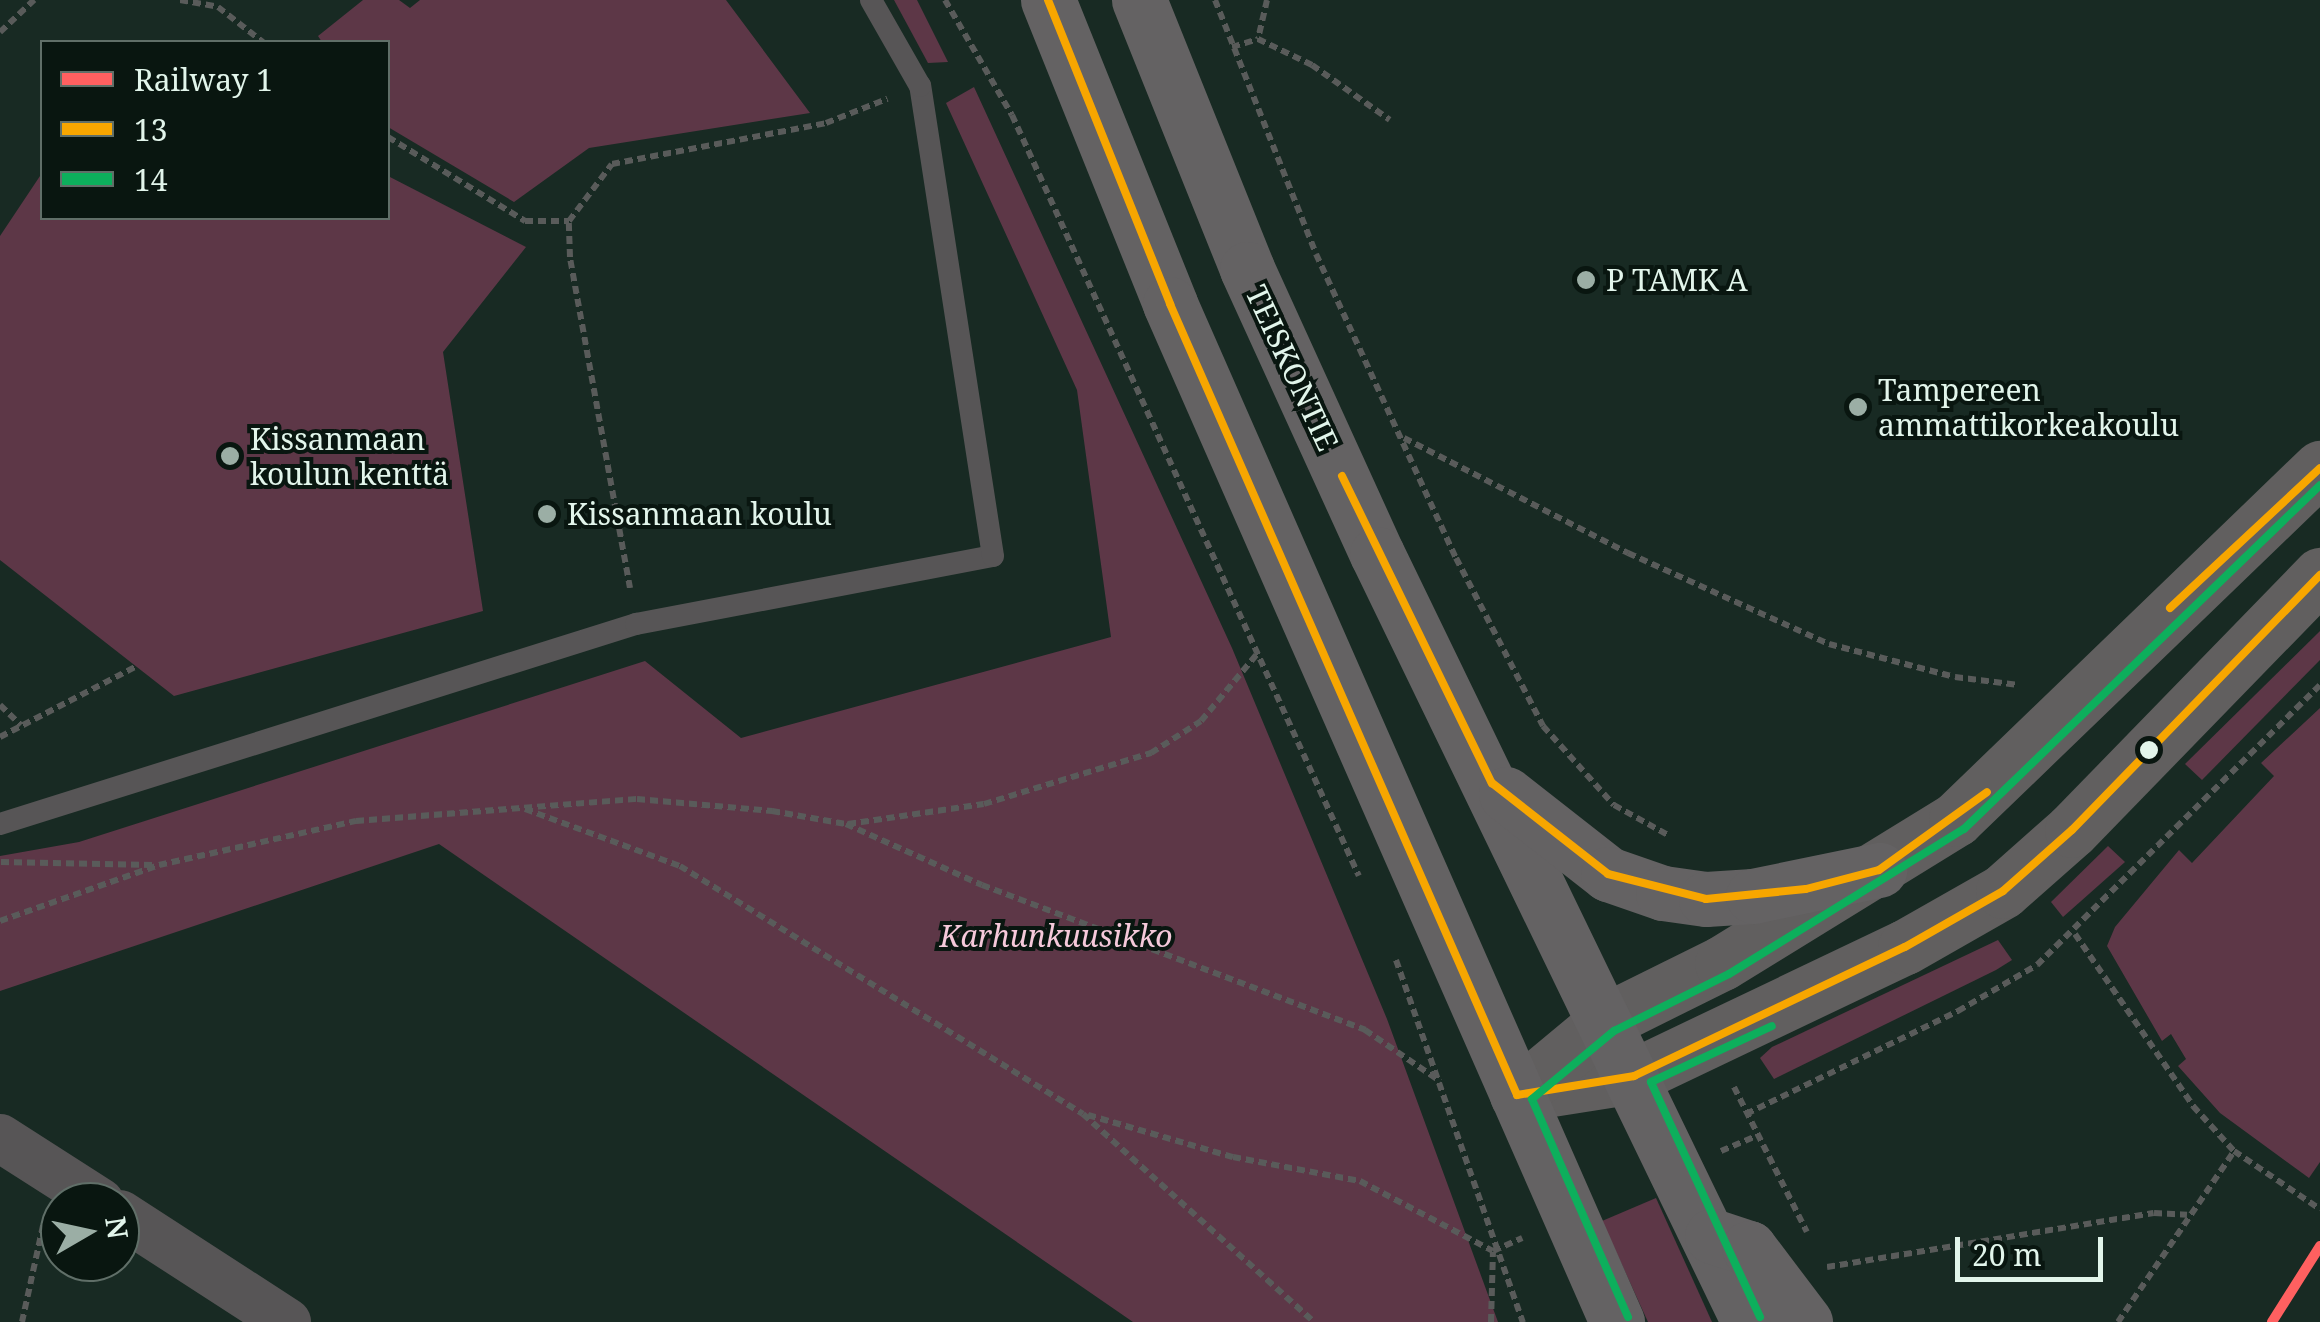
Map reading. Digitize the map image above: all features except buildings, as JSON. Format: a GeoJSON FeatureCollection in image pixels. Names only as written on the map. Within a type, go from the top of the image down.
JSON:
{"type":"FeatureCollection","features":[{"type":"Feature","properties":{"kind":"highway"},"geometry":{"type":"LineString","coordinates":[[1048,0],[1170,304],[1617,1322]]}},
{"type":"Feature","properties":{"kind":"highway","name":"TEISKONTIE"},"geometry":{"type":"LineString","coordinates":[[1139,0],[1247,269],[1377,554],[1607,1020],[1749,1322]]}},
{"type":"Feature","properties":{"kind":"highway"},"geometry":{"type":"LineString","coordinates":[[1492,783],[1608,874],[1663,893],[1753,896],[1879,870]]}},
{"type":"Feature","properties":{"kind":"highway"},"geometry":{"type":"LineString","coordinates":[[1710,1236],[1749,1248],[1805,1322]]}},
{"type":"Feature","properties":{"kind":"street"},"geometry":{"type":"LineString","coordinates":[[1517,1094],[1607,1020],[1722,963],[1879,870],[1956,819],[2015,768],[2186,593],[2320,468]]}},
{"type":"Feature","properties":{"kind":"street"},"geometry":{"type":"LineString","coordinates":[[1517,1094],[1634,1076],[1713,1041],[2003,891],[2072,830],[2320,575]]}},
{"type":"Feature","properties":{"kind":"street"},"geometry":{"type":"LineString","coordinates":[[0,1138],[69,1182]]}},
{"type":"Feature","properties":{"kind":"street"},"geometry":{"type":"LineString","coordinates":[[140,1227],[287,1322]]}},
{"type":"Feature","properties":{"kind":"lane"},"geometry":{"type":"LineString","coordinates":[[0,824],[636,624],[993,556],[920,86],[871,0]]}},
{"type":"Feature","properties":{"kind":"path"},"geometry":{"type":"LineString","coordinates":[[0,32],[34,0]]}},
{"type":"Feature","properties":{"kind":"path"},"geometry":{"type":"LineString","coordinates":[[180,0],[218,7],[260,40]]}},
{"type":"Feature","properties":{"kind":"path"},"geometry":{"type":"LineString","coordinates":[[945,0],[1012,115],[1368,896]]}},
{"type":"Feature","properties":{"kind":"path"},"geometry":{"type":"LineString","coordinates":[[1215,0],[1316,254],[1542,726],[1614,806],[1679,839],[1663,893]]}},
{"type":"Feature","properties":{"kind":"path"},"geometry":{"type":"LineString","coordinates":[[1258,39],[1267,0]]}},
{"type":"Feature","properties":{"kind":"path"},"geometry":{"type":"LineString","coordinates":[[1232,47],[1258,39],[1325,73],[1390,120]]}},
{"type":"Feature","properties":{"kind":"path"},"geometry":{"type":"LineString","coordinates":[[636,624],[570,257],[569,220],[612,164],[826,123],[920,86]]}},
{"type":"Feature","properties":{"kind":"path"},"geometry":{"type":"LineString","coordinates":[[390,138],[525,221],[569,220]]}},
{"type":"Feature","properties":{"kind":"path"},"geometry":{"type":"LineString","coordinates":[[1402,437],[1628,553],[1829,644],[1955,677],[2024,685]]}},
{"type":"Feature","properties":{"kind":"path"},"geometry":{"type":"LineString","coordinates":[[0,921],[159,865],[356,821],[636,799],[846,824],[984,804],[1151,752],[1201,721],[1257,654]]}},
{"type":"Feature","properties":{"kind":"path"},"geometry":{"type":"LineString","coordinates":[[0,737],[136,666]]}},
{"type":"Feature","properties":{"kind":"path"},"geometry":{"type":"LineString","coordinates":[[0,705],[22,725]]}},
{"type":"Feature","properties":{"kind":"path"},"geometry":{"type":"LineString","coordinates":[[521,807],[680,866],[1083,1114],[1314,1322]]}},
{"type":"Feature","properties":{"kind":"path"},"geometry":{"type":"LineString","coordinates":[[846,824],[982,885],[1365,1030],[1440,1081]]}},
{"type":"Feature","properties":{"kind":"path"},"geometry":{"type":"LineString","coordinates":[[0,861],[159,865]]}},
{"type":"Feature","properties":{"kind":"path"},"geometry":{"type":"LineString","coordinates":[[2075,934],[2193,1106],[2234,1151],[2318,1205]]}},
{"type":"Feature","properties":{"kind":"path"},"geometry":{"type":"LineString","coordinates":[[1390,945],[1440,1081],[1493,1250],[1524,1322]]}},
{"type":"Feature","properties":{"kind":"path"},"geometry":{"type":"LineString","coordinates":[[1713,1041],[1757,1136]]}},
{"type":"Feature","properties":{"kind":"path"},"geometry":{"type":"LineString","coordinates":[[1083,1114],[1232,1157],[1360,1181],[1493,1250]]}},
{"type":"Feature","properties":{"kind":"path"},"geometry":{"type":"LineString","coordinates":[[2118,1322],[2234,1151]]}},
{"type":"Feature","properties":{"kind":"path"},"geometry":{"type":"LineString","coordinates":[[22,1322],[60,1176]]}},
{"type":"Feature","properties":{"kind":"path"},"geometry":{"type":"LineString","coordinates":[[1826,1267],[2154,1213],[2187,1215]]}},
{"type":"Feature","properties":{"kind":"path"},"geometry":{"type":"LineString","coordinates":[[1490,1322],[1493,1250]]}},
{"type":"Feature","properties":{"kind":"green space"},"geometry":{"type":"Polygon","coordinates":[[[363,0],[399,0],[410,8],[420,0],[726,0],[810,113],[589,148],[514,202],[390,128],[390,40],[321,40],[318,36],[363,0]]]}},
{"type":"Feature","properties":{"kind":"green space"},"geometry":{"type":"Polygon","coordinates":[[[894,0],[917,0],[948,62],[928,63],[894,0]]]}},
{"type":"Feature","properties":{"kind":"green space","name":"Karhunkuusikko"},"geometry":{"type":"Polygon","coordinates":[[[974,87],[1232,648],[1387,1019],[1498,1322],[1133,1322],[439,844],[0,991],[0,856],[79,842],[645,661],[741,738],[1111,637],[1077,390],[946,103],[974,87]]]}},
{"type":"Feature","properties":{"kind":"green space","name":"Kissanmaan koulun kenttä"},"geometry":{"type":"Polygon","coordinates":[[[40,176],[40,220],[390,220],[390,177],[526,247],[443,352],[483,611],[174,696],[0,560],[0,236],[40,176]]]}},
{"type":"Feature","properties":{"kind":"green space"},"geometry":{"type":"Polygon","coordinates":[[[2320,631],[2320,660],[2202,780],[2185,764],[2320,631]]]}},
{"type":"Feature","properties":{"kind":"green space"},"geometry":{"type":"Polygon","coordinates":[[[2320,708],[2320,1162],[2309,1178],[2220,1113],[2178,1066],[2186,1059],[2171,1034],[2162,1041],[2107,946],[2115,927],[2179,850],[2192,863],[2274,776],[2261,763],[2320,708]]]}},
{"type":"Feature","properties":{"kind":"green space"},"geometry":{"type":"Polygon","coordinates":[[[2108,846],[2125,862],[2063,917],[2051,902],[2108,846]]]}},
{"type":"Feature","properties":{"kind":"green space"},"geometry":{"type":"Polygon","coordinates":[[[1998,940],[2012,960],[1996,970],[1774,1079],[1760,1058],[1772,1047],[1998,940]]]}},
{"type":"Feature","properties":{"kind":"green space"},"geometry":{"type":"Polygon","coordinates":[[[1656,1198],[1712,1322],[1648,1322],[1602,1221],[1656,1198]]]}},
{"type":"Feature","properties":{"kind":"rail line","name":"1"},"geometry":{"type":"LineString","coordinates":[[2272,1322],[2320,1246]]}},
{"type":"Feature","properties":{"kind":"transit line","name":"13"},"geometry":{"type":"LineString","coordinates":[[1048,0],[1170,304],[1517,1095],[1634,1076],[1905,947],[2003,891],[2072,830],[2320,575]]}},
{"type":"Feature","properties":{"kind":"transit line","name":"13"},"geometry":{"type":"LineString","coordinates":[[2170,608],[2320,468]]}},
{"type":"Feature","properties":{"kind":"transit line","name":"13"},"geometry":{"type":"LineString","coordinates":[[1342,476],[1492,783],[1608,874],[1706,899],[1806,889],[1879,870],[1987,792]]}},
{"type":"Feature","properties":{"kind":"transit line","name":"14"},"geometry":{"type":"LineString","coordinates":[[1628,1317],[1532,1099],[1614,1031],[1729,974],[1964,829],[2320,485]]}},
{"type":"Feature","properties":{"kind":"transit line","name":"14"},"geometry":{"type":"LineString","coordinates":[[1760,1317],[1651,1082],[1772,1026]]}},
{"type":"Feature","properties":{"kind":"place","name":"P TAMK A"},"geometry":{"type":"Point","coordinates":[1586,280]}},
{"type":"Feature","properties":{"kind":"place","name":"Tampereen ammattikorkeakoulu"},"geometry":{"type":"Point","coordinates":[1858,407]}},
{"type":"Feature","properties":{"kind":"place","name":"Kissanmaan koulun kenttä"},"geometry":{"type":"Point","coordinates":[230,456]}},
{"type":"Feature","properties":{"kind":"place","name":"Kissanmaan koulu"},"geometry":{"type":"Point","coordinates":[547,514]}}]}
